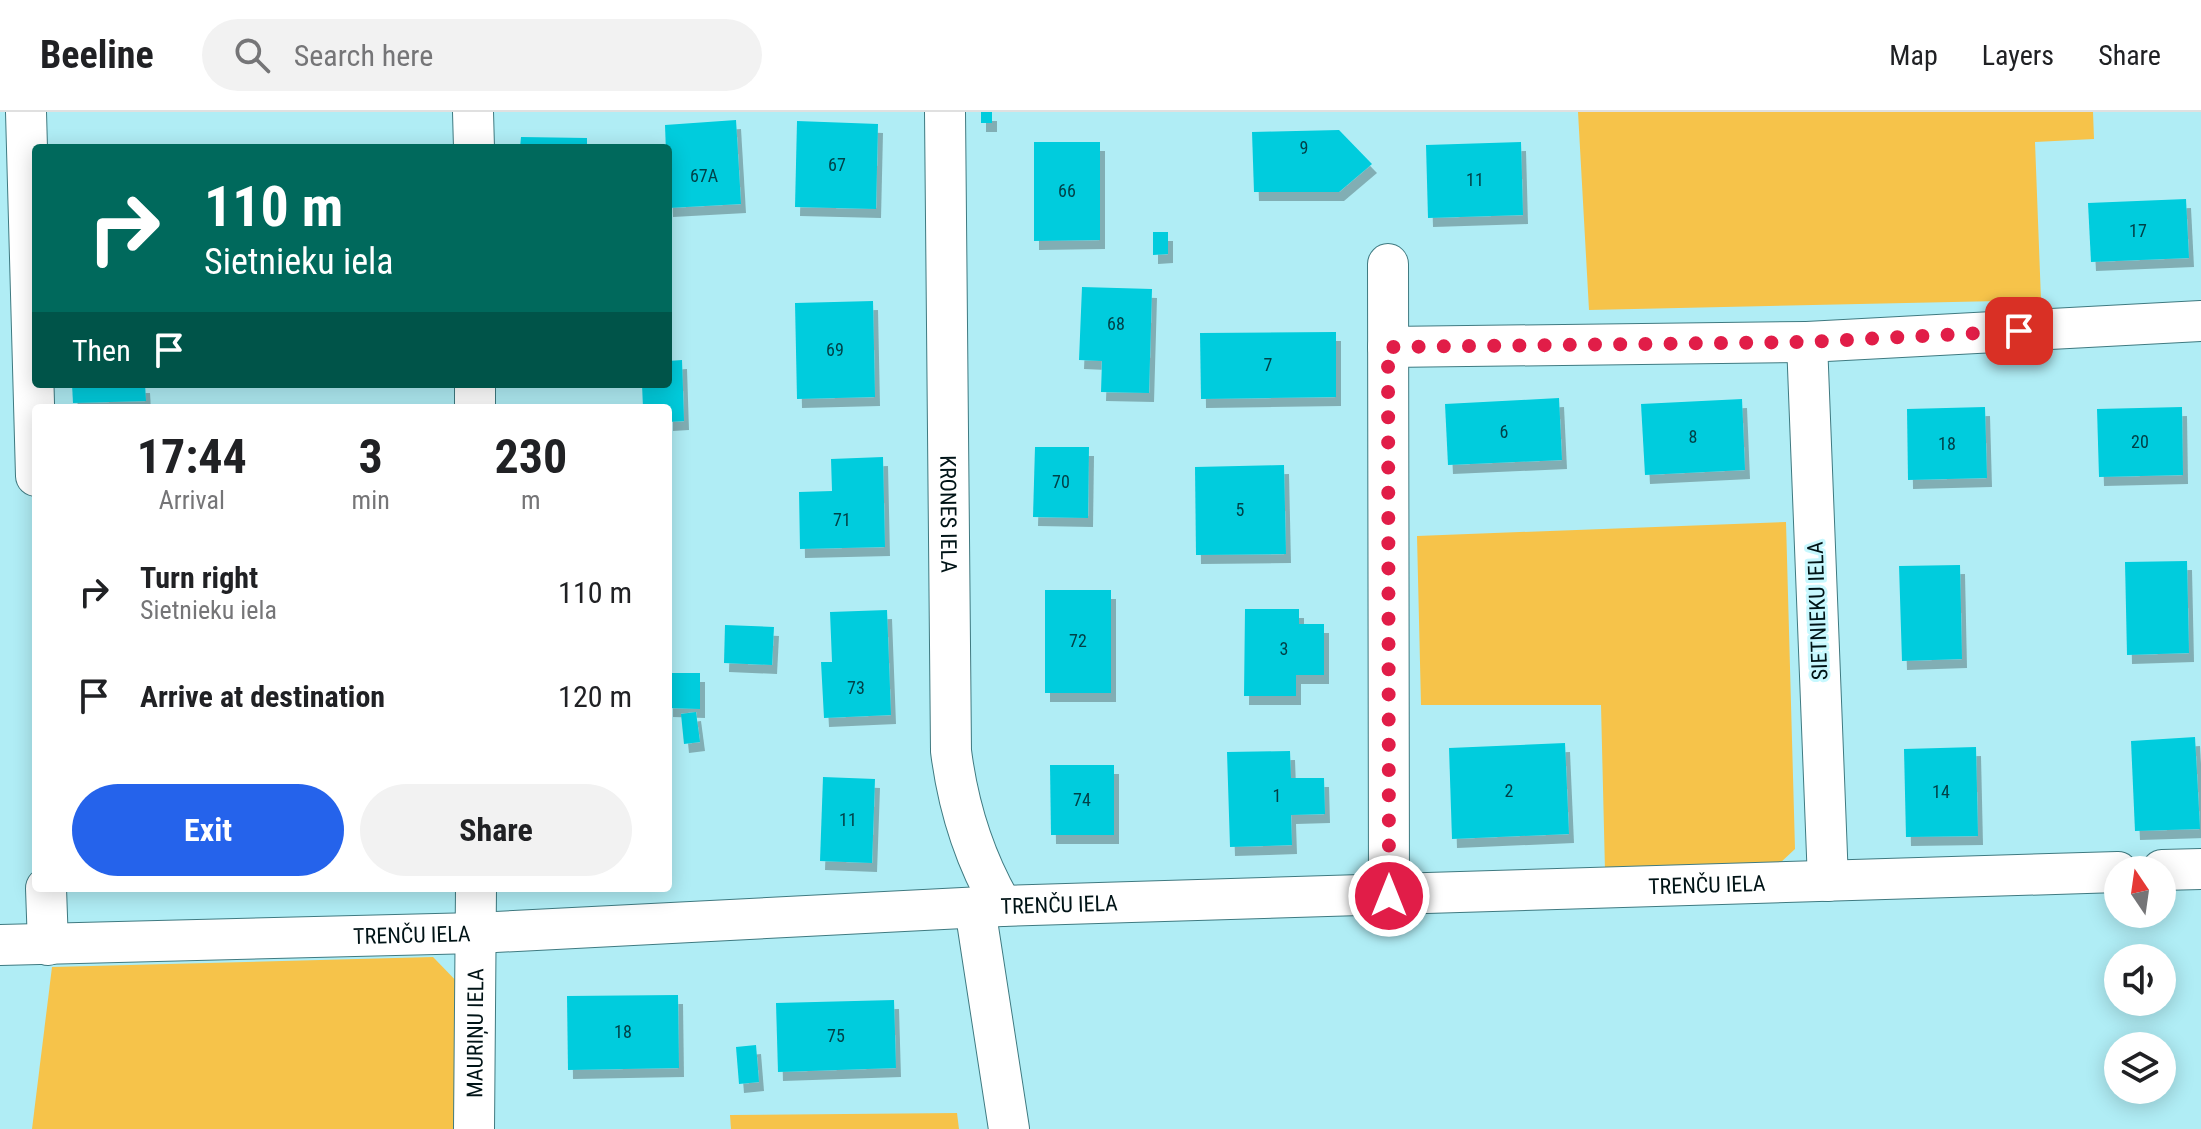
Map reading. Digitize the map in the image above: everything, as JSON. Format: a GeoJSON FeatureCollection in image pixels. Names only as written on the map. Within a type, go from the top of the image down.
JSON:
{"type":"FeatureCollection","features":[{"type":"Feature","properties":{"kind":"street"},"geometry":{"type":"LineString","coordinates":[[26,112],[32,330]]}},
{"type":"Feature","properties":{"kind":"street"},"geometry":{"type":"LineString","coordinates":[[473,112],[474,144]]}},
{"type":"Feature","properties":{"kind":"street","name":"KRONES IELA"},"geometry":{"type":"LineString","coordinates":[[945,112],[951,751],[988,907],[1009,1129]]}},
{"type":"Feature","properties":{"kind":"street"},"geometry":{"type":"LineString","coordinates":[[1388,264],[1389,896]]}},
{"type":"Feature","properties":{"kind":"street"},"geometry":{"type":"LineString","coordinates":[[1388,347],[1807,342],[2201,321]]}},
{"type":"Feature","properties":{"kind":"street","name":"SIETNIEKU IELA"},"geometry":{"type":"LineString","coordinates":[[1807,342],[1828,881]]}},
{"type":"Feature","properties":{"kind":"street"},"geometry":{"type":"LineString","coordinates":[[2176,870],[2201,869]]}},
{"type":"Feature","properties":{"kind":"street","name":"TRENČU IELA"},"geometry":{"type":"LineString","coordinates":[[0,945],[476,933],[988,907],[2104,872]]}},
{"type":"Feature","properties":{"kind":"street"},"geometry":{"type":"LineString","coordinates":[[46,892],[48,945]]}},
{"type":"Feature","properties":{"kind":"street","name":"MAURIŅU IELA"},"geometry":{"type":"LineString","coordinates":[[474,1129],[476,892]]}},
{"type":"Feature","properties":{"kind":"shaded area"},"geometry":{"type":"Polygon","coordinates":[[[1578,112],[2093,112],[2094,139],[2035,142],[2041,300],[1589,310],[1578,112]]]}},
{"type":"Feature","properties":{"kind":"shaded area"},"geometry":{"type":"Polygon","coordinates":[[[1786,522],[1795,849],[1779,864],[1605,871],[1601,705],[1421,705],[1417,536],[1786,522]]]}},
{"type":"Feature","properties":{"kind":"shaded area"},"geometry":{"type":"Polygon","coordinates":[[[433,957],[465,990],[463,1129],[32,1129],[52,967],[433,957]]]}},
{"type":"Feature","properties":{"kind":"shaded area"},"geometry":{"type":"Polygon","coordinates":[[[957,1113],[959,1129],[731,1129],[730,1115],[957,1113]]]}},
{"type":"Feature","properties":{"kind":"building"},"geometry":{"type":"Polygon","coordinates":[[[981,112],[992,112],[992,123],[981,123],[981,112]]]}},
{"type":"Feature","properties":{"kind":"building"},"geometry":{"type":"Polygon","coordinates":[[[736,120],[741,204],[672,208],[672,144],[666,144],[665,125],[736,120]]]}},
{"type":"Feature","properties":{"kind":"building"},"geometry":{"type":"Polygon","coordinates":[[[797,121],[878,124],[876,209],[795,207],[797,121]]]}},
{"type":"Feature","properties":{"kind":"building"},"geometry":{"type":"Polygon","coordinates":[[[1339,130],[1372,164],[1339,192],[1254,192],[1252,132],[1339,130]]]}},
{"type":"Feature","properties":{"kind":"building"},"geometry":{"type":"Polygon","coordinates":[[[521,137],[587,138],[587,144],[520,144],[521,137]]]}},
{"type":"Feature","properties":{"kind":"building"},"geometry":{"type":"Polygon","coordinates":[[[1034,142],[1100,142],[1100,240],[1034,241],[1034,142]]]}},
{"type":"Feature","properties":{"kind":"building"},"geometry":{"type":"Polygon","coordinates":[[[1521,142],[1523,215],[1428,218],[1426,145],[1521,142]]]}},
{"type":"Feature","properties":{"kind":"building"},"geometry":{"type":"Polygon","coordinates":[[[2186,199],[2189,258],[2091,262],[2088,203],[2186,199]]]}},
{"type":"Feature","properties":{"kind":"building"},"geometry":{"type":"Polygon","coordinates":[[[1153,232],[1168,232],[1168,254],[1153,255],[1153,232]]]}},
{"type":"Feature","properties":{"kind":"building"},"geometry":{"type":"Polygon","coordinates":[[[1082,287],[1152,289],[1149,393],[1101,392],[1102,361],[1079,360],[1082,287]]]}},
{"type":"Feature","properties":{"kind":"building"},"geometry":{"type":"Polygon","coordinates":[[[873,301],[875,397],[797,399],[795,303],[873,301]]]}},
{"type":"Feature","properties":{"kind":"building"},"geometry":{"type":"Polygon","coordinates":[[[1336,332],[1336,397],[1201,399],[1200,333],[1336,332]]]}},
{"type":"Feature","properties":{"kind":"building"},"geometry":{"type":"Polygon","coordinates":[[[682,360],[684,421],[672,422],[672,404],[643,404],[642,388],[672,388],[672,361],[682,360]]]}},
{"type":"Feature","properties":{"kind":"building"},"geometry":{"type":"Polygon","coordinates":[[[72,388],[145,388],[146,401],[73,403],[72,388]]]}},
{"type":"Feature","properties":{"kind":"building"},"geometry":{"type":"Polygon","coordinates":[[[1559,398],[1562,460],[1448,465],[1445,404],[1559,398]]]}},
{"type":"Feature","properties":{"kind":"building"},"geometry":{"type":"Polygon","coordinates":[[[1742,399],[1745,470],[1645,475],[1641,404],[1742,399]]]}},
{"type":"Feature","properties":{"kind":"building"},"geometry":{"type":"Polygon","coordinates":[[[1985,407],[1987,478],[1908,480],[1907,409],[1985,407]]]}},
{"type":"Feature","properties":{"kind":"building"},"geometry":{"type":"Polygon","coordinates":[[[2182,407],[2183,475],[2099,477],[2097,409],[2182,407]]]}},
{"type":"Feature","properties":{"kind":"building"},"geometry":{"type":"Polygon","coordinates":[[[1035,447],[1089,447],[1088,518],[1033,517],[1035,447]]]}},
{"type":"Feature","properties":{"kind":"building"},"geometry":{"type":"Polygon","coordinates":[[[883,457],[885,547],[800,549],[799,492],[832,491],[831,459],[883,457]]]}},
{"type":"Feature","properties":{"kind":"building"},"geometry":{"type":"Polygon","coordinates":[[[1284,465],[1286,554],[1196,555],[1195,467],[1284,465]]]}},
{"type":"Feature","properties":{"kind":"building"},"geometry":{"type":"Polygon","coordinates":[[[2187,561],[2189,653],[2127,655],[2125,562],[2187,561]]]}},
{"type":"Feature","properties":{"kind":"building"},"geometry":{"type":"Polygon","coordinates":[[[1960,565],[1962,659],[1902,661],[1899,566],[1960,565]]]}},
{"type":"Feature","properties":{"kind":"building"},"geometry":{"type":"Polygon","coordinates":[[[1045,590],[1111,590],[1111,693],[1045,693],[1045,590]]]}},
{"type":"Feature","properties":{"kind":"building"},"geometry":{"type":"Polygon","coordinates":[[[1245,609],[1299,609],[1299,624],[1324,624],[1324,675],[1296,675],[1296,696],[1244,696],[1245,609]]]}},
{"type":"Feature","properties":{"kind":"building"},"geometry":{"type":"Polygon","coordinates":[[[887,610],[891,715],[824,718],[821,662],[832,662],[830,612],[887,610]]]}},
{"type":"Feature","properties":{"kind":"building"},"geometry":{"type":"Polygon","coordinates":[[[725,625],[774,627],[772,665],[724,663],[725,625]]]}},
{"type":"Feature","properties":{"kind":"building"},"geometry":{"type":"Polygon","coordinates":[[[672,673],[700,673],[700,709],[672,708],[672,673]]]}},
{"type":"Feature","properties":{"kind":"building"},"geometry":{"type":"Polygon","coordinates":[[[696,712],[700,742],[684,744],[681,714],[696,712]]]}},
{"type":"Feature","properties":{"kind":"building"},"geometry":{"type":"Polygon","coordinates":[[[2195,737],[2200,829],[2135,831],[2131,741],[2195,737]]]}},
{"type":"Feature","properties":{"kind":"building"},"geometry":{"type":"Polygon","coordinates":[[[1565,743],[1569,834],[1452,839],[1449,748],[1565,743]]]}},
{"type":"Feature","properties":{"kind":"building"},"geometry":{"type":"Polygon","coordinates":[[[1976,747],[1978,836],[1906,837],[1904,749],[1976,747]]]}},
{"type":"Feature","properties":{"kind":"building"},"geometry":{"type":"Polygon","coordinates":[[[1290,751],[1291,778],[1324,778],[1325,814],[1291,815],[1292,845],[1230,847],[1227,752],[1290,751]]]}},
{"type":"Feature","properties":{"kind":"building"},"geometry":{"type":"Polygon","coordinates":[[[1050,765],[1114,765],[1114,835],[1051,835],[1050,765]]]}},
{"type":"Feature","properties":{"kind":"building"},"geometry":{"type":"Polygon","coordinates":[[[823,777],[875,779],[872,863],[820,861],[823,777]]]}},
{"type":"Feature","properties":{"kind":"building"},"geometry":{"type":"Polygon","coordinates":[[[678,995],[679,1068],[568,1070],[567,996],[678,995]]]}},
{"type":"Feature","properties":{"kind":"building"},"geometry":{"type":"Polygon","coordinates":[[[894,1000],[896,1068],[778,1072],[776,1003],[894,1000]]]}},
{"type":"Feature","properties":{"kind":"building"},"geometry":{"type":"Polygon","coordinates":[[[756,1045],[759,1082],[739,1084],[736,1047],[756,1045]]]}},
{"type":"Feature","properties":{"kind":"route"},"geometry":{"type":"LineString","coordinates":[[1389,896],[1388,347],[1807,342],[2019,331]]}}]}
